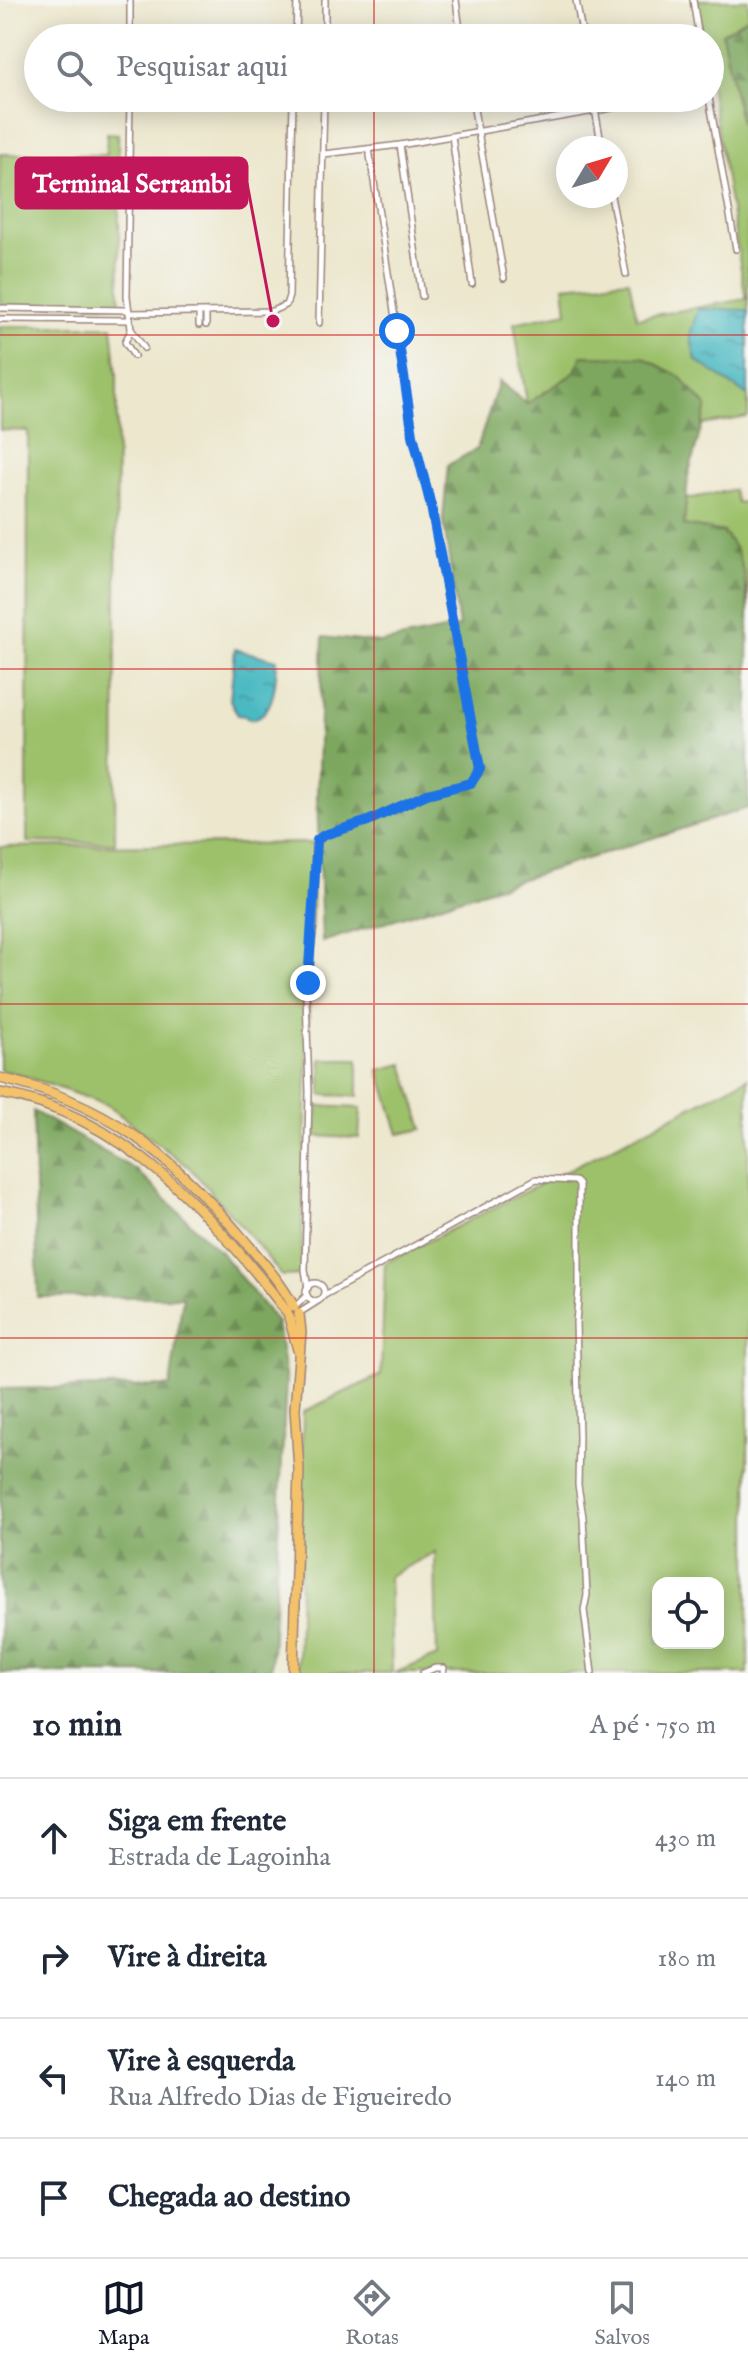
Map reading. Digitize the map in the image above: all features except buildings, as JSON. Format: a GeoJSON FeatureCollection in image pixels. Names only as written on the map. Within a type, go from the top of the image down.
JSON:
{"type":"FeatureCollection","features":[{"type":"Feature","properties":{"kind":"main road"},"geometry":{"type":"LineString","coordinates":[[0,1078],[59,1095],[102,1115],[162,1154],[211,1202],[269,1269],[294,1312],[300,1361],[295,1409],[299,1470],[293,1673]]}},
{"type":"Feature","properties":{"kind":"main road"},"geometry":{"type":"LineString","coordinates":[[0,1093],[48,1104],[80,1118],[132,1150],[191,1203],[294,1312]]}},
{"type":"Feature","properties":{"kind":"street"},"geometry":{"type":"LineString","coordinates":[[130,0],[130,24]]}},
{"type":"Feature","properties":{"kind":"street"},"geometry":{"type":"LineString","coordinates":[[296,24],[297,0]]}},
{"type":"Feature","properties":{"kind":"street"},"geometry":{"type":"LineString","coordinates":[[325,0],[325,24]]}},
{"type":"Feature","properties":{"kind":"street"},"geometry":{"type":"LineString","coordinates":[[456,0],[459,24]]}},
{"type":"Feature","properties":{"kind":"street"},"geometry":{"type":"LineString","coordinates":[[576,0],[580,24]]}},
{"type":"Feature","properties":{"kind":"street"},"geometry":{"type":"LineString","coordinates":[[693,0],[697,24]]}},
{"type":"Feature","properties":{"kind":"street"},"geometry":{"type":"LineString","coordinates":[[130,112],[129,314],[131,329],[144,348]]}},
{"type":"Feature","properties":{"kind":"street"},"geometry":{"type":"LineString","coordinates":[[0,319],[272,311],[286,305],[289,296],[293,112]]}},
{"type":"Feature","properties":{"kind":"street"},"geometry":{"type":"LineString","coordinates":[[319,323],[324,112]]}},
{"type":"Feature","properties":{"kind":"street"},"geometry":{"type":"LineString","coordinates":[[474,112],[504,278]]}},
{"type":"Feature","properties":{"kind":"street"},"geometry":{"type":"LineString","coordinates":[[324,154],[400,145],[584,112]]}},
{"type":"Feature","properties":{"kind":"street"},"geometry":{"type":"LineString","coordinates":[[595,112],[600,136]]}},
{"type":"Feature","properties":{"kind":"street"},"geometry":{"type":"LineString","coordinates":[[712,112],[736,249]]}},
{"type":"Feature","properties":{"kind":"street"},"geometry":{"type":"LineString","coordinates":[[452,136],[472,284]]}},
{"type":"Feature","properties":{"kind":"street"},"geometry":{"type":"LineString","coordinates":[[400,145],[422,296]]}},
{"type":"Feature","properties":{"kind":"street"},"geometry":{"type":"LineString","coordinates":[[321,1298],[312,1300],[307,1291],[305,1270],[309,1092],[306,996],[314,920],[315,845],[324,835],[341,831],[427,794],[475,779],[480,766],[431,506],[413,435],[369,149]]}},
{"type":"Feature","properties":{"kind":"street"},"geometry":{"type":"LineString","coordinates":[[613,208],[626,274]]}},
{"type":"Feature","properties":{"kind":"street"},"geometry":{"type":"LineString","coordinates":[[0,308],[129,314]]}},
{"type":"Feature","properties":{"kind":"street"},"geometry":{"type":"LineString","coordinates":[[202,313],[202,325]]}},
{"type":"Feature","properties":{"kind":"street"},"geometry":{"type":"LineString","coordinates":[[131,329],[125,342],[134,356]]}},
{"type":"Feature","properties":{"kind":"street"},"geometry":{"type":"LineString","coordinates":[[294,1312],[536,1179],[575,1181],[579,1185],[576,1322],[578,1485],[587,1595],[584,1610],[592,1673]]}},
{"type":"Feature","properties":{"kind":"street"},"geometry":{"type":"LineString","coordinates":[[294,1312],[314,1284],[321,1285],[321,1298]]}},
{"type":"Feature","properties":{"kind":"street"},"geometry":{"type":"LineString","coordinates":[[423,1673],[430,1669],[444,1670]]}},
{"type":"Feature","properties":{"kind":"green space"},"geometry":{"type":"Polygon","coordinates":[[[696,0],[748,0],[748,17],[724,32],[724,24],[700,24],[696,0]]]}},
{"type":"Feature","properties":{"kind":"green space"},"geometry":{"type":"Polygon","coordinates":[[[748,17],[748,159],[724,43],[724,32],[748,17]]]}},
{"type":"Feature","properties":{"kind":"green space"},"geometry":{"type":"Polygon","coordinates":[[[724,43],[748,159],[748,310],[739,389],[748,396],[748,417],[702,425],[706,407],[574,373],[527,404],[514,323],[567,312],[564,286],[629,280],[637,318],[746,299],[715,112],[724,112],[724,43]]]}},
{"type":"Feature","properties":{"kind":"green space"},"geometry":{"type":"Polygon","coordinates":[[[107,133],[118,134],[120,305],[0,305],[0,154],[106,155],[107,133]]]}},
{"type":"Feature","properties":{"kind":"green space"},"geometry":{"type":"Polygon","coordinates":[[[0,326],[112,326],[117,375],[115,843],[27,842],[28,431],[0,430],[0,326]]]}},
{"type":"Feature","properties":{"kind":"green space"},"geometry":{"type":"Polygon","coordinates":[[[582,356],[643,357],[679,376],[707,407],[688,476],[684,525],[723,532],[736,550],[744,573],[748,610],[748,808],[322,942],[317,796],[323,637],[380,643],[459,627],[443,518],[448,465],[477,449],[499,381],[527,404],[574,373],[582,356]]]}},
{"type":"Feature","properties":{"kind":"green space"},"geometry":{"type":"Polygon","coordinates":[[[733,490],[737,503],[748,501],[748,610],[741,569],[724,532],[683,525],[686,499],[733,490]]]}},
{"type":"Feature","properties":{"kind":"green space"},"geometry":{"type":"Polygon","coordinates":[[[314,843],[301,1275],[282,1276],[190,1168],[107,1105],[0,1070],[0,847],[314,843]]]}},
{"type":"Feature","properties":{"kind":"green space"},"geometry":{"type":"Polygon","coordinates":[[[321,1059],[358,1059],[358,1096],[321,1095],[321,1059]]]}},
{"type":"Feature","properties":{"kind":"green space"},"geometry":{"type":"Polygon","coordinates":[[[403,1064],[423,1129],[399,1134],[379,1070],[403,1064]]]}},
{"type":"Feature","properties":{"kind":"green space"},"geometry":{"type":"Polygon","coordinates":[[[748,1078],[748,1673],[395,1673],[437,1656],[435,1552],[389,1576],[392,1673],[298,1673],[303,1412],[381,1375],[385,1263],[748,1078]]]}},
{"type":"Feature","properties":{"kind":"green space"},"geometry":{"type":"Polygon","coordinates":[[[318,1106],[361,1108],[359,1138],[316,1136],[318,1106]]]}},
{"type":"Feature","properties":{"kind":"green space"},"geometry":{"type":"Polygon","coordinates":[[[33,1111],[136,1170],[222,1254],[277,1322],[286,1382],[271,1673],[0,1673],[0,1389],[170,1386],[183,1297],[38,1297],[33,1111]]]}},
{"type":"Feature","properties":{"kind":"water"},"geometry":{"type":"Polygon","coordinates":[[[698,309],[748,310],[748,396],[696,360],[690,335],[698,309]]]}},
{"type":"Feature","properties":{"kind":"water"},"geometry":{"type":"Polygon","coordinates":[[[235,649],[277,660],[272,697],[258,717],[249,719],[238,715],[230,700],[235,649]]]}},
{"type":"Feature","properties":{"kind":"place","name":"Terminal Serrambi"},"geometry":{"type":"Point","coordinates":[273,321]}},
{"type":"Feature","properties":{"kind":"route"},"geometry":{"type":"LineString","coordinates":[[308,983],[317,840],[427,794],[471,783],[480,769],[431,506],[413,435],[397,331]]}}]}
